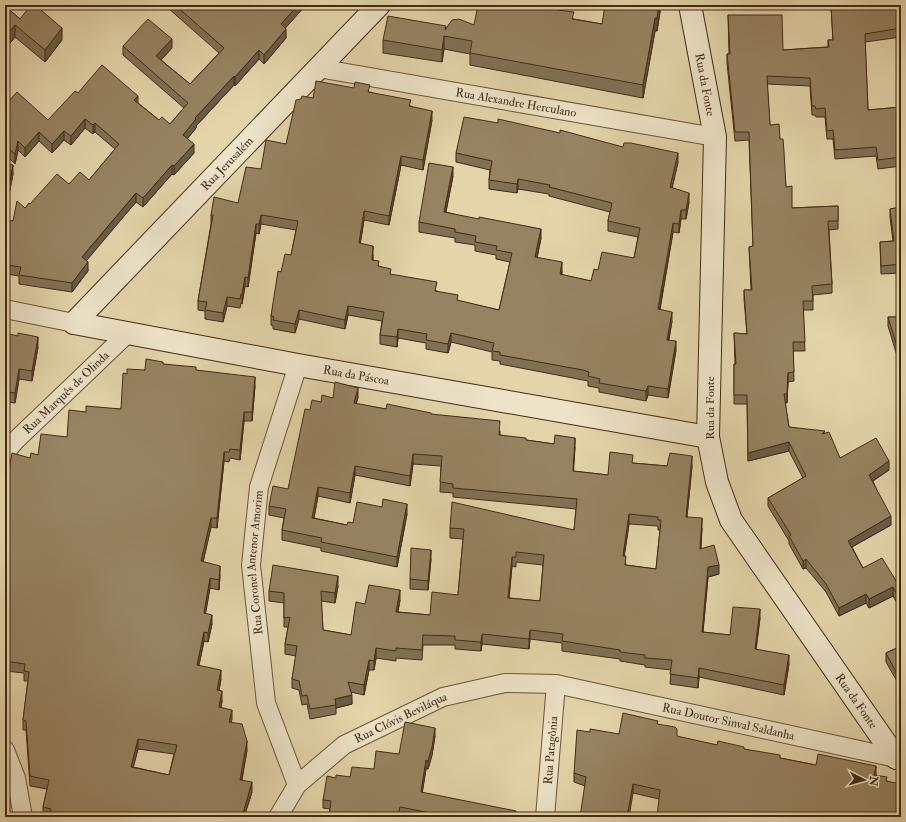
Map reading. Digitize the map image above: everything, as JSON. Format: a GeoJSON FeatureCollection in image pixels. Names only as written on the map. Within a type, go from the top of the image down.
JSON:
{"type":"FeatureCollection","features":[{"type":"Feature","properties":{"kind":"street","name":"Rua Jerusalém"},"geometry":{"type":"LineString","coordinates":[[74,323],[379,5]]}},
{"type":"Feature","properties":{"kind":"street","name":"Rua da Fonte"},"geometry":{"type":"LineString","coordinates":[[690,5],[715,137],[708,437],[717,482],[731,520],[899,758]]}},
{"type":"Feature","properties":{"kind":"street","name":"Rua Alexandre Herculano"},"geometry":{"type":"LineString","coordinates":[[318,68],[715,137]]}},
{"type":"Feature","properties":{"kind":"street","name":"Rua da Páscoa"},"geometry":{"type":"LineString","coordinates":[[5,309],[298,364],[708,437]]}},
{"type":"Feature","properties":{"kind":"street","name":"Rua Marquês de Olinda"},"geometry":{"type":"LineString","coordinates":[[5,453],[14,441],[128,333]]}},
{"type":"Feature","properties":{"kind":"street","name":"Rua Coronel Antenor Amorim"},"geometry":{"type":"LineString","coordinates":[[296,785],[266,703],[251,565],[259,487],[298,364]]}},
{"type":"Feature","properties":{"kind":"street","name":"Rua Clóvis Beviláqua"},"geometry":{"type":"LineString","coordinates":[[278,817],[296,785],[344,745],[443,698],[506,683],[556,684]]}},
{"type":"Feature","properties":{"kind":"street","name":"Rua Doutor Sinval Saldanha"},"geometry":{"type":"LineString","coordinates":[[556,684],[899,758]]}},
{"type":"Feature","properties":{"kind":"street","name":"Rua Patagônia"},"geometry":{"type":"LineString","coordinates":[[545,817],[556,684]]}},
{"type":"Feature","properties":{"kind":"street"},"geometry":{"type":"LineString","coordinates":[[5,750],[16,778],[23,817]]}},
{"type":"Feature","properties":{"kind":"building"},"geometry":{"type":"Polygon","coordinates":[[[31,5],[35,5],[62,28],[45,50],[15,25],[5,37],[5,6],[20,19],[31,5]]]}},
{"type":"Feature","properties":{"kind":"building"},"geometry":{"type":"Polygon","coordinates":[[[175,5],[298,5],[281,24],[286,29],[264,55],[259,50],[195,118],[196,119],[183,135],[194,144],[174,166],[172,165],[143,198],[136,193],[82,257],[88,262],[72,283],[19,275],[21,267],[6,265],[5,262],[5,219],[13,221],[17,201],[25,208],[57,174],[69,184],[80,172],[89,180],[119,144],[95,123],[93,125],[85,119],[71,136],[64,131],[52,144],[39,132],[25,148],[18,141],[15,154],[5,145],[5,105],[17,92],[48,120],[75,91],[78,93],[102,65],[138,96],[134,100],[159,120],[162,117],[170,124],[188,103],[123,46],[148,19],[172,39],[156,56],[190,84],[224,48],[175,5]]]}},
{"type":"Feature","properties":{"kind":"building"},"geometry":{"type":"Polygon","coordinates":[[[478,5],[559,5],[558,10],[574,12],[572,19],[602,24],[605,5],[659,5],[657,18],[655,18],[643,85],[470,53],[472,41],[444,36],[442,50],[383,40],[388,16],[446,26],[445,30],[452,20],[459,19],[474,25],[478,5]]]}},
{"type":"Feature","properties":{"kind":"building"},"geometry":{"type":"Polygon","coordinates":[[[901,5],[901,28],[865,34],[868,110],[901,107],[901,157],[878,160],[876,147],[835,150],[833,130],[827,131],[825,108],[816,109],[815,106],[812,106],[810,78],[767,76],[770,125],[779,124],[780,139],[783,139],[786,187],[792,186],[792,208],[838,206],[838,221],[828,221],[832,284],[812,286],[813,301],[803,301],[805,342],[793,342],[794,372],[788,373],[787,394],[784,394],[789,427],[825,431],[822,434],[829,432],[840,458],[876,438],[889,461],[869,475],[891,516],[848,541],[863,568],[882,558],[898,584],[901,583],[901,602],[893,587],[869,599],[866,594],[839,608],[826,584],[806,559],[803,561],[789,536],[791,535],[768,498],[806,476],[789,442],[748,453],[747,395],[734,395],[734,364],[736,364],[734,333],[747,334],[744,290],[752,290],[749,247],[753,246],[749,132],[735,132],[727,54],[730,54],[728,15],[782,15],[783,50],[829,47],[828,40],[833,40],[831,6],[901,5]]]}},
{"type":"Feature","properties":{"kind":"building"},"geometry":{"type":"Polygon","coordinates":[[[316,81],[354,88],[355,82],[370,85],[368,92],[411,100],[409,106],[432,111],[423,160],[401,156],[389,216],[364,211],[359,243],[373,246],[372,260],[379,261],[378,266],[391,269],[390,274],[437,282],[435,291],[458,295],[457,300],[499,310],[512,253],[496,250],[497,246],[475,242],[476,236],[455,232],[455,229],[419,222],[429,163],[453,167],[444,212],[541,229],[535,257],[562,262],[560,274],[591,281],[594,269],[598,270],[602,252],[634,258],[640,228],[608,221],[612,203],[549,187],[550,185],[518,179],[517,184],[489,180],[492,161],[456,153],[464,117],[498,123],[498,119],[560,133],[560,130],[623,147],[624,143],[631,143],[678,153],[670,187],[689,193],[686,210],[681,210],[679,224],[673,223],[658,309],[672,312],[667,340],[676,341],[668,389],[648,386],[646,391],[599,383],[600,379],[588,376],[589,372],[500,355],[500,352],[492,351],[494,343],[451,333],[448,344],[426,340],[427,334],[398,329],[397,337],[380,335],[384,312],[348,306],[345,320],[299,310],[295,324],[273,320],[274,317],[271,316],[278,271],[281,272],[285,254],[291,255],[298,221],[261,215],[259,224],[256,224],[248,278],[245,277],[240,299],[227,297],[223,313],[205,310],[207,302],[198,301],[213,215],[211,215],[214,197],[238,203],[246,167],[261,169],[266,140],[286,144],[296,100],[301,99],[302,96],[313,98],[316,81]]]}},
{"type":"Feature","properties":{"kind":"building"},"geometry":{"type":"Polygon","coordinates":[[[5,163],[13,165],[8,190],[5,189],[5,163]]]}},
{"type":"Feature","properties":{"kind":"building"},"geometry":{"type":"Polygon","coordinates":[[[901,207],[901,264],[881,266],[880,242],[894,241],[890,209],[901,207]]]}},
{"type":"Feature","properties":{"kind":"building"},"geometry":{"type":"Polygon","coordinates":[[[888,317],[901,317],[901,360],[888,317]]]}},
{"type":"Feature","properties":{"kind":"building"},"geometry":{"type":"Polygon","coordinates":[[[5,333],[18,336],[18,333],[38,337],[32,371],[19,369],[15,393],[8,392],[5,398],[5,333]]]}},
{"type":"Feature","properties":{"kind":"building"},"geometry":{"type":"Polygon","coordinates":[[[146,359],[163,362],[163,364],[196,367],[196,370],[255,377],[252,412],[244,412],[240,450],[230,449],[229,452],[224,452],[217,518],[211,518],[201,561],[220,566],[219,580],[210,578],[204,613],[212,615],[208,633],[204,632],[197,665],[221,670],[217,690],[222,691],[219,707],[232,710],[229,722],[242,724],[247,741],[240,780],[252,782],[242,817],[50,817],[51,809],[43,807],[49,780],[30,776],[26,721],[23,720],[29,672],[24,671],[25,664],[5,661],[5,493],[12,453],[30,458],[31,453],[38,455],[41,434],[67,437],[69,410],[86,412],[86,406],[121,409],[123,373],[127,374],[127,369],[145,370],[146,359]],[[138,739],[131,767],[169,775],[177,745],[138,739]]]}},
{"type":"Feature","properties":{"kind":"building"},"geometry":{"type":"Polygon","coordinates":[[[335,382],[358,388],[354,403],[386,409],[387,404],[431,414],[500,421],[499,435],[526,438],[526,440],[554,444],[555,435],[575,438],[573,471],[608,475],[610,452],[633,455],[632,463],[667,466],[670,453],[692,456],[686,517],[702,518],[700,549],[714,545],[719,565],[708,567],[702,632],[730,635],[733,607],[760,609],[755,649],[789,655],[784,685],[699,668],[698,678],[670,674],[672,660],[645,658],[645,655],[562,641],[563,634],[530,630],[529,639],[482,634],[481,642],[455,640],[455,636],[423,635],[422,650],[396,648],[396,651],[376,648],[374,661],[369,660],[364,685],[348,682],[352,695],[335,699],[336,705],[310,709],[307,695],[302,696],[299,681],[292,679],[297,646],[285,644],[290,617],[284,618],[284,593],[269,591],[273,565],[338,576],[335,593],[321,591],[323,630],[351,635],[356,602],[365,604],[369,585],[400,590],[396,612],[430,615],[432,592],[458,595],[464,529],[450,528],[452,502],[574,530],[577,499],[453,488],[453,484],[440,482],[442,456],[413,454],[410,476],[355,466],[350,493],[318,487],[312,518],[347,525],[348,522],[353,523],[357,502],[382,507],[383,499],[407,504],[397,557],[321,542],[322,538],[282,530],[286,509],[269,506],[273,486],[288,489],[305,409],[310,410],[312,400],[321,402],[322,395],[333,398],[335,382]],[[629,514],[623,556],[626,556],[625,565],[656,569],[661,520],[658,520],[658,517],[629,514]],[[516,552],[516,557],[512,557],[508,598],[540,601],[544,555],[516,552]]]}},
{"type":"Feature","properties":{"kind":"building"},"geometry":{"type":"Polygon","coordinates":[[[411,548],[431,550],[428,581],[410,579],[411,548]]]}},
{"type":"Feature","properties":{"kind":"building"},"geometry":{"type":"Polygon","coordinates":[[[901,625],[901,634],[897,627],[901,625]]]}},
{"type":"Feature","properties":{"kind":"building"},"geometry":{"type":"Polygon","coordinates":[[[901,646],[901,682],[898,679],[899,678],[886,653],[901,646]]]}},
{"type":"Feature","properties":{"kind":"building"},"geometry":{"type":"Polygon","coordinates":[[[623,713],[658,721],[657,724],[675,727],[677,729],[677,736],[717,745],[718,741],[744,747],[744,749],[780,755],[780,758],[816,765],[818,754],[876,766],[874,775],[887,777],[886,781],[901,784],[901,817],[657,817],[660,790],[633,784],[627,817],[580,817],[586,777],[574,773],[577,730],[590,732],[590,729],[619,734],[623,713]]]}},
{"type":"Feature","properties":{"kind":"building"},"geometry":{"type":"Polygon","coordinates":[[[405,722],[435,728],[432,747],[428,761],[426,760],[421,792],[516,811],[515,817],[446,817],[400,807],[398,816],[389,814],[388,817],[329,817],[331,801],[323,800],[327,776],[336,778],[336,775],[350,777],[352,767],[374,769],[376,751],[399,754],[405,722]]]}}]}
